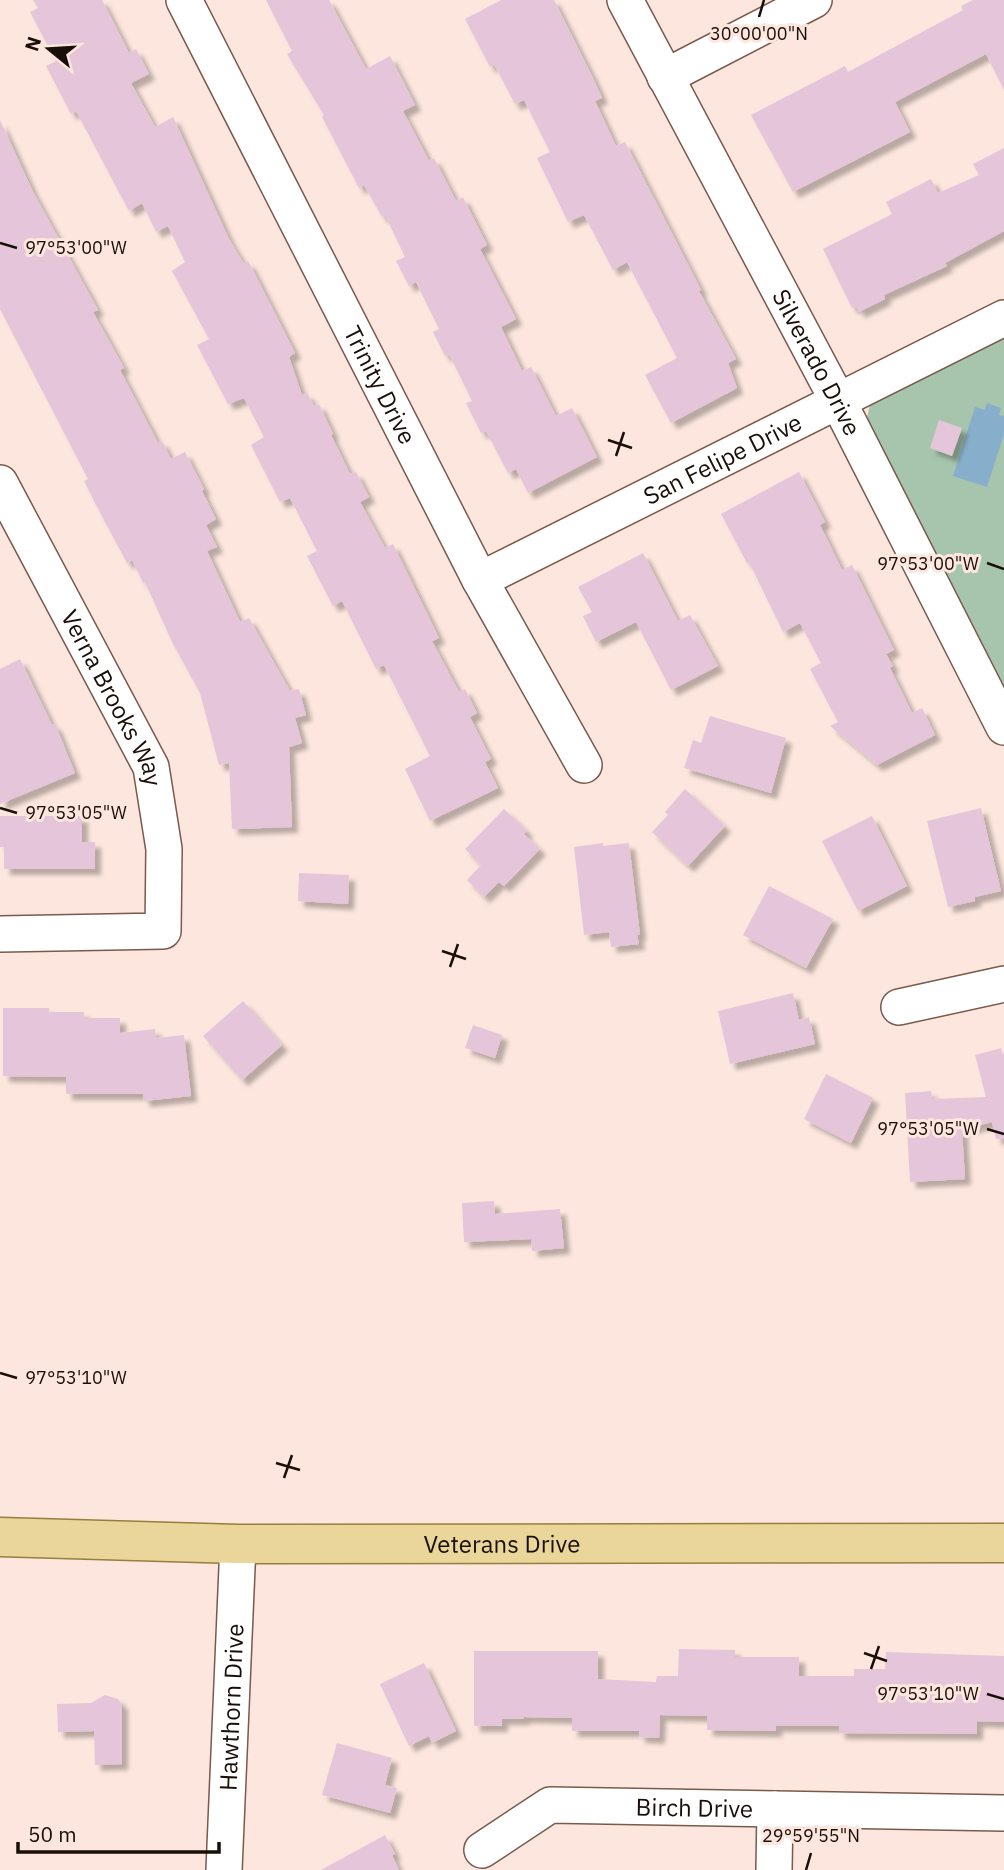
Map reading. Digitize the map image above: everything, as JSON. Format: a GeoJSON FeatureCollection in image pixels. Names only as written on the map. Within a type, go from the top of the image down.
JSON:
{"type":"FeatureCollection","features":[{"type":"Feature","properties":{"kind":"main road","name":"Veterans Drive"},"geometry":{"type":"LineString","coordinates":[[0,1536],[238,1544],[1004,1543]]}},
{"type":"Feature","properties":{"kind":"street","name":"Trinity Drive"},"geometry":{"type":"LineString","coordinates":[[184,0],[480,580],[584,765]]}},
{"type":"Feature","properties":{"kind":"street","name":"Silverado Drive"},"geometry":{"type":"LineString","coordinates":[[625,0],[838,401],[1004,727]]}},
{"type":"Feature","properties":{"kind":"street"},"geometry":{"type":"LineString","coordinates":[[665,77],[814,0]]}},
{"type":"Feature","properties":{"kind":"street","name":"San Felipe Drive"},"geometry":{"type":"LineString","coordinates":[[480,580],[1004,318]]}},
{"type":"Feature","properties":{"kind":"street","name":"Verna Brooks Way"},"geometry":{"type":"LineString","coordinates":[[0,483],[151,767],[164,849],[163,931],[0,934]]}},
{"type":"Feature","properties":{"kind":"street"},"geometry":{"type":"LineString","coordinates":[[899,1007],[1004,984]]}},
{"type":"Feature","properties":{"kind":"street","name":"Hawthorn Drive"},"geometry":{"type":"LineString","coordinates":[[224,1870],[238,1544]]}},
{"type":"Feature","properties":{"kind":"street","name":"Birch Drive"},"geometry":{"type":"LineString","coordinates":[[482,1850],[550,1805],[1004,1812]]}},
{"type":"Feature","properties":{"kind":"street"},"geometry":{"type":"LineString","coordinates":[[774,1870],[775,1809]]}},
{"type":"Feature","properties":{"kind":"green space"},"geometry":{"type":"Polygon","coordinates":[[[1004,330],[1004,703],[866,423],[870,404],[879,395],[1004,330]]]}},
{"type":"Feature","properties":{"kind":"water"},"geometry":{"type":"Polygon","coordinates":[[[987,403],[1001,408],[999,415],[1004,416],[1004,434],[987,487],[953,476],[975,407],[985,410],[987,403]]]}},
{"type":"Feature","properties":{"kind":"building"},"geometry":{"type":"Polygon","coordinates":[[[33,0],[102,0],[129,53],[136,49],[149,74],[131,83],[155,127],[173,117],[229,239],[244,264],[248,261],[260,284],[295,353],[289,357],[302,395],[307,393],[314,406],[319,404],[350,474],[356,472],[369,497],[360,502],[385,548],[393,544],[439,638],[432,641],[459,692],[465,689],[477,713],[470,717],[491,759],[485,762],[498,788],[430,821],[405,769],[430,756],[384,665],[376,669],[342,601],[333,606],[307,556],[317,551],[290,498],[280,502],[251,445],[264,437],[244,398],[228,404],[197,345],[209,339],[172,271],[185,262],[168,226],[156,232],[142,203],[129,211],[76,111],[71,114],[46,66],[56,61],[30,12],[38,8],[33,0]]]}},
{"type":"Feature","properties":{"kind":"building"},"geometry":{"type":"Polygon","coordinates":[[[266,0],[329,0],[366,69],[390,56],[415,105],[403,111],[429,161],[434,158],[456,201],[463,197],[487,245],[480,249],[516,319],[501,327],[522,371],[531,367],[556,416],[572,408],[597,457],[528,493],[516,469],[508,473],[486,431],[481,433],[466,403],[472,401],[449,354],[445,356],[433,332],[439,329],[416,282],[409,286],[396,261],[405,257],[385,215],[382,217],[364,185],[359,188],[322,117],[324,115],[287,54],[292,51],[266,0]]]}},
{"type":"Feature","properties":{"kind":"building"},"geometry":{"type":"Polygon","coordinates":[[[501,0],[554,0],[602,98],[595,101],[616,146],[625,142],[736,359],[728,363],[737,388],[671,423],[645,375],[677,358],[627,262],[613,270],[584,215],[568,222],[537,158],[550,152],[524,100],[515,104],[494,64],[490,67],[465,19],[501,0]]]}},
{"type":"Feature","properties":{"kind":"building"},"geometry":{"type":"Polygon","coordinates":[[[973,0],[1004,0],[1004,90],[986,54],[895,102],[910,132],[793,192],[751,115],[845,66],[848,72],[963,10],[961,6],[973,0]]]}},
{"type":"Feature","properties":{"kind":"building"},"geometry":{"type":"Polygon","coordinates":[[[0,120],[33,192],[98,310],[93,312],[124,368],[120,370],[158,443],[162,441],[171,459],[185,452],[204,489],[202,491],[216,519],[206,525],[217,547],[207,551],[240,622],[249,618],[290,691],[299,689],[306,715],[295,718],[302,743],[289,747],[292,827],[232,829],[229,763],[219,765],[200,693],[172,642],[145,582],[143,583],[132,560],[127,563],[96,505],[84,481],[88,479],[0,309],[0,120]]]}},
{"type":"Feature","properties":{"kind":"building"},"geometry":{"type":"Polygon","coordinates":[[[1004,148],[1004,231],[945,263],[947,266],[884,295],[885,299],[859,312],[856,306],[852,308],[823,249],[892,214],[886,202],[931,179],[938,193],[979,175],[973,164],[1004,148]]]}},
{"type":"Feature","properties":{"kind":"building"},"geometry":{"type":"Polygon","coordinates":[[[939,420],[962,428],[952,456],[930,448],[939,420]]]}},
{"type":"Feature","properties":{"kind":"building"},"geometry":{"type":"Polygon","coordinates":[[[799,472],[825,522],[820,525],[842,570],[852,565],[894,650],[886,654],[893,666],[890,668],[912,713],[922,708],[935,735],[877,765],[830,726],[838,722],[810,669],[821,663],[800,623],[783,632],[749,562],[747,563],[721,514],[799,472]]]}},
{"type":"Feature","properties":{"kind":"building"},"geometry":{"type":"Polygon","coordinates":[[[643,553],[678,621],[690,615],[718,666],[671,690],[636,622],[596,642],[583,616],[592,612],[578,587],[643,553]]]}},
{"type":"Feature","properties":{"kind":"building"},"geometry":{"type":"Polygon","coordinates":[[[20,659],[52,725],[55,724],[75,773],[0,804],[0,669],[20,659]]]}},
{"type":"Feature","properties":{"kind":"building"},"geometry":{"type":"Polygon","coordinates":[[[710,716],[786,738],[771,793],[684,768],[693,740],[701,743],[710,716]]]}},
{"type":"Feature","properties":{"kind":"building"},"geometry":{"type":"Polygon","coordinates":[[[685,789],[725,826],[688,866],[652,832],[668,815],[665,812],[685,789]]]}},
{"type":"Feature","properties":{"kind":"building"},"geometry":{"type":"Polygon","coordinates":[[[981,808],[1001,891],[948,907],[927,821],[981,808]]]}},
{"type":"Feature","properties":{"kind":"building"},"geometry":{"type":"Polygon","coordinates":[[[504,809],[527,831],[524,834],[540,849],[504,886],[499,882],[484,897],[467,880],[481,865],[465,849],[504,809]]]}},
{"type":"Feature","properties":{"kind":"building"},"geometry":{"type":"Polygon","coordinates":[[[0,816],[82,816],[82,842],[95,842],[95,869],[4,869],[4,847],[0,847],[0,816]]]}},
{"type":"Feature","properties":{"kind":"building"},"geometry":{"type":"Polygon","coordinates":[[[872,816],[907,886],[858,911],[822,841],[872,816]]]}},
{"type":"Feature","properties":{"kind":"building"},"geometry":{"type":"Polygon","coordinates":[[[603,843],[603,846],[629,843],[639,944],[611,947],[609,932],[584,935],[574,847],[603,843]]]}},
{"type":"Feature","properties":{"kind":"building"},"geometry":{"type":"Polygon","coordinates":[[[299,873],[349,875],[348,904],[298,901],[299,873]]]}},
{"type":"Feature","properties":{"kind":"building"},"geometry":{"type":"Polygon","coordinates":[[[769,886],[833,919],[806,968],[743,935],[769,886]]]}},
{"type":"Feature","properties":{"kind":"building"},"geometry":{"type":"Polygon","coordinates":[[[793,993],[799,1020],[809,1017],[815,1044],[730,1064],[718,1011],[793,993]]]}},
{"type":"Feature","properties":{"kind":"building"},"geometry":{"type":"Polygon","coordinates":[[[243,1001],[282,1045],[242,1080],[203,1036],[243,1001]]]}},
{"type":"Feature","properties":{"kind":"building"},"geometry":{"type":"Polygon","coordinates":[[[3,1008],[49,1008],[49,1012],[84,1012],[84,1018],[120,1018],[120,1033],[155,1029],[156,1038],[184,1035],[191,1096],[144,1101],[143,1094],[66,1094],[66,1077],[3,1076],[3,1008]]]}},
{"type":"Feature","properties":{"kind":"building"},"geometry":{"type":"Polygon","coordinates":[[[473,1025],[502,1035],[495,1058],[465,1048],[473,1025]]]}},
{"type":"Feature","properties":{"kind":"building"},"geometry":{"type":"Polygon","coordinates":[[[1001,1048],[1004,1060],[1004,1138],[996,1139],[992,1122],[962,1130],[965,1179],[910,1182],[905,1093],[931,1091],[932,1099],[986,1097],[975,1055],[1001,1048]]]}},
{"type":"Feature","properties":{"kind":"building"},"geometry":{"type":"Polygon","coordinates":[[[826,1074],[873,1098],[851,1143],[804,1119],[826,1074]]]}},
{"type":"Feature","properties":{"kind":"building"},"geometry":{"type":"Polygon","coordinates":[[[494,1201],[495,1214],[560,1209],[564,1248],[532,1251],[531,1239],[464,1242],[462,1203],[494,1201]]]}},
{"type":"Feature","properties":{"kind":"building"},"geometry":{"type":"Polygon","coordinates":[[[679,1649],[735,1650],[735,1657],[799,1657],[799,1676],[854,1676],[854,1669],[885,1669],[886,1652],[1004,1656],[1004,1722],[977,1721],[977,1734],[839,1733],[839,1726],[776,1726],[776,1731],[707,1730],[707,1716],[660,1715],[659,1738],[639,1737],[639,1731],[572,1731],[572,1718],[524,1717],[502,1719],[502,1726],[474,1726],[474,1651],[598,1651],[598,1679],[656,1682],[657,1676],[678,1676],[679,1649]]]}},
{"type":"Feature","properties":{"kind":"building"},"geometry":{"type":"Polygon","coordinates":[[[424,1663],[456,1731],[432,1743],[429,1736],[409,1746],[380,1684],[424,1663]]]}},
{"type":"Feature","properties":{"kind":"building"},"geometry":{"type":"Polygon","coordinates":[[[105,1695],[118,1699],[122,1705],[122,1764],[95,1765],[94,1731],[58,1732],[57,1704],[91,1703],[105,1695]]]}},
{"type":"Feature","properties":{"kind":"building"},"geometry":{"type":"Polygon","coordinates":[[[337,1743],[392,1758],[385,1785],[397,1788],[390,1813],[322,1795],[337,1743]]]}},
{"type":"Feature","properties":{"kind":"building"},"geometry":{"type":"Polygon","coordinates":[[[385,1835],[395,1854],[392,1855],[399,1870],[321,1870],[385,1835]]]}}]}
